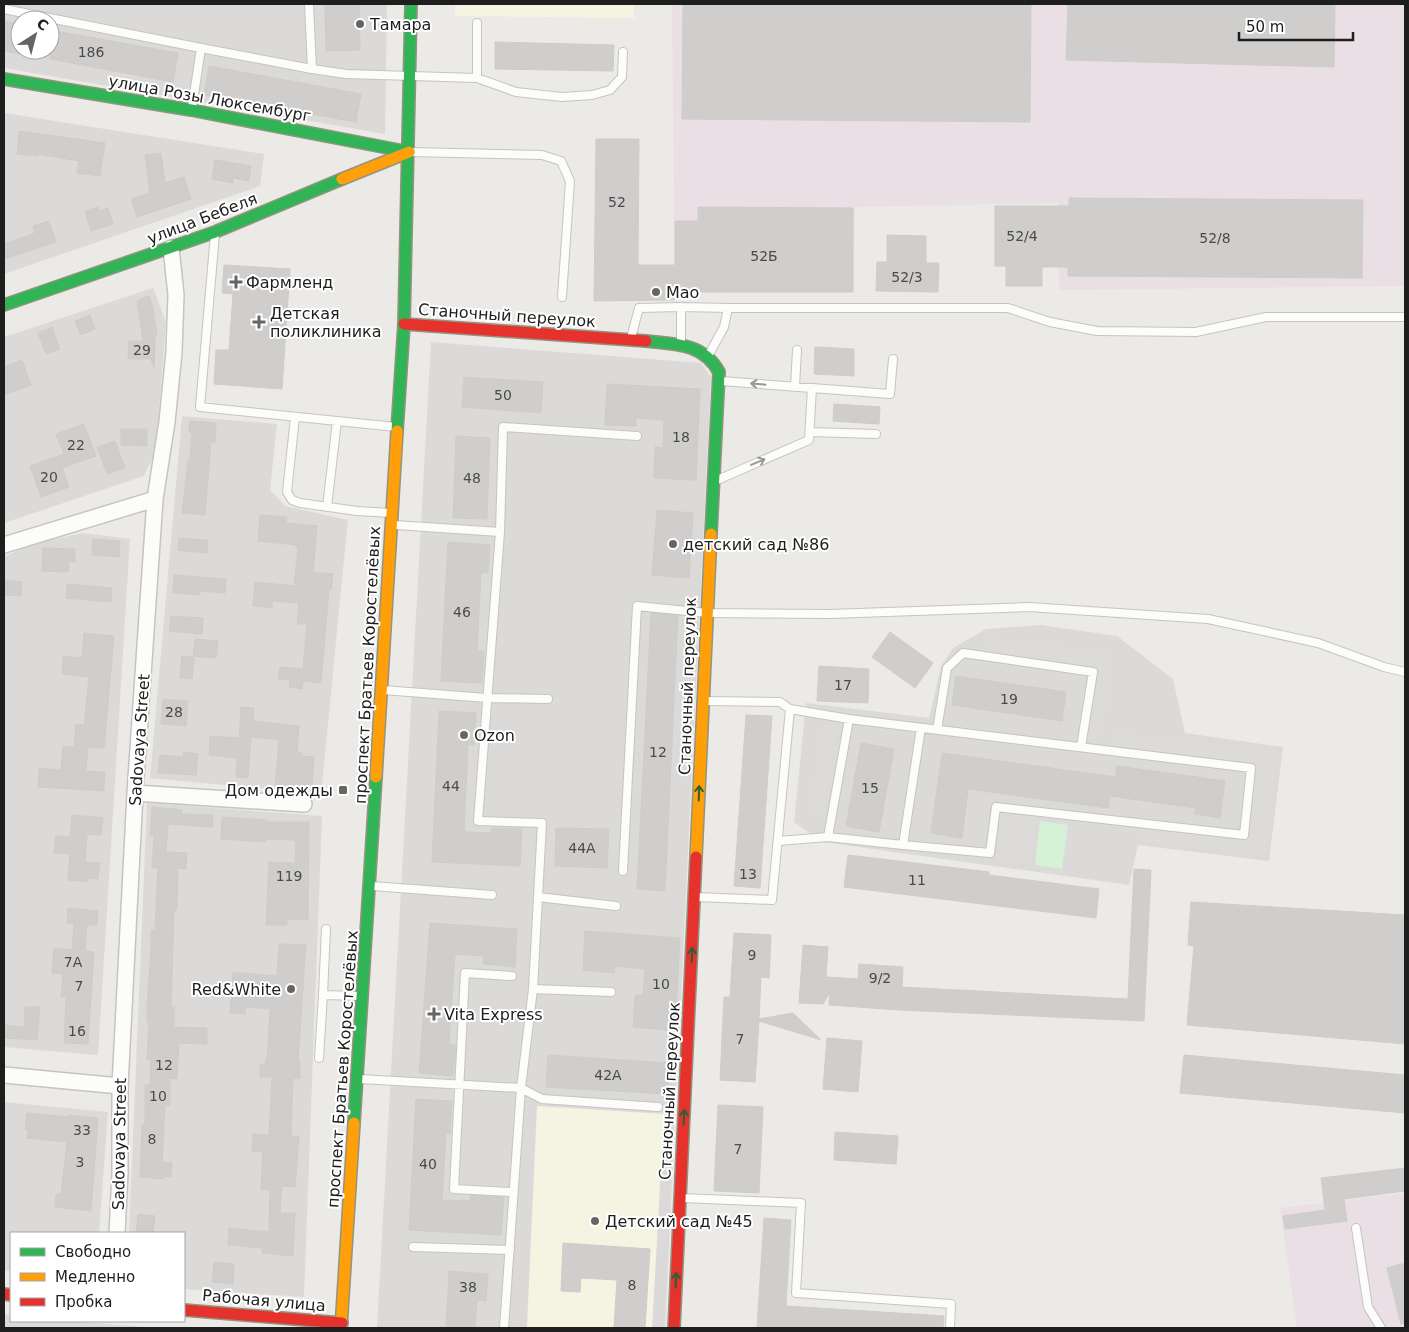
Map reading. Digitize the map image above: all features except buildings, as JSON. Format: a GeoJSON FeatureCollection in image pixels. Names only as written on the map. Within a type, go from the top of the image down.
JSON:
{"type":"FeatureCollection","features":[{"type":"Feature","properties":{"kind":"main road","name":"проспект Братьев Коростелёвых"},"geometry":{"type":"LineString","coordinates":[[342,1326],[404,324],[411,4]]}},
{"type":"Feature","properties":{"kind":"main road","name":"улица Розы Люксембург"},"geometry":{"type":"LineString","coordinates":[[4,79],[191,110],[409,152]]}},
{"type":"Feature","properties":{"kind":"main road","name":"улица Бебеля"},"geometry":{"type":"LineString","coordinates":[[4,305],[215,232],[409,152]]}},
{"type":"Feature","properties":{"kind":"main road","name":"Станочный переулок"},"geometry":{"type":"LineString","coordinates":[[404,324],[681,344],[696,348],[708,356],[715,362],[718,372],[674,1328]]}},
{"type":"Feature","properties":{"kind":"main road","name":"Рабочая улица"},"geometry":{"type":"LineString","coordinates":[[185,1310],[342,1326]]}},
{"type":"Feature","properties":{"kind":"street","name":"Sadovaya Street"},"geometry":{"type":"LineString","coordinates":[[118,1232],[120,1086],[135,793],[155,499],[167,422],[174,352],[176,295],[171,248]]}},
{"type":"Feature","properties":{"kind":"street"},"geometry":{"type":"LineString","coordinates":[[4,546],[155,499]]}},
{"type":"Feature","properties":{"kind":"street"},"geometry":{"type":"LineString","coordinates":[[135,793],[304,804]]}},
{"type":"Feature","properties":{"kind":"street"},"geometry":{"type":"LineString","coordinates":[[4,1074],[120,1086]]}},
{"type":"Feature","properties":{"kind":"lane"},"geometry":{"type":"LineString","coordinates":[[309,4],[312,69]]}},
{"type":"Feature","properties":{"kind":"lane"},"geometry":{"type":"LineString","coordinates":[[6,8],[312,69],[346,74],[477,78],[516,92],[562,97],[592,95],[610,90],[622,77],[623,52]]}},
{"type":"Feature","properties":{"kind":"lane"},"geometry":{"type":"LineString","coordinates":[[477,23],[477,78]]}},
{"type":"Feature","properties":{"kind":"lane"},"geometry":{"type":"LineString","coordinates":[[191,110],[201,48]]}},
{"type":"Feature","properties":{"kind":"lane"},"geometry":{"type":"LineString","coordinates":[[409,152],[542,155],[561,162],[570,181],[562,296]]}},
{"type":"Feature","properties":{"kind":"lane"},"geometry":{"type":"LineString","coordinates":[[215,232],[200,407],[397,427]]}},
{"type":"Feature","properties":{"kind":"lane"},"geometry":{"type":"LineString","coordinates":[[681,344],[682,307]]}},
{"type":"Feature","properties":{"kind":"lane"},"geometry":{"type":"LineString","coordinates":[[631,340],[639,308],[1008,308],[1050,322],[1097,331],[1196,332],[1266,317],[1405,317]]}},
{"type":"Feature","properties":{"kind":"lane"},"geometry":{"type":"LineString","coordinates":[[708,356],[724,327],[728,308]]}},
{"type":"Feature","properties":{"kind":"lane"},"geometry":{"type":"LineString","coordinates":[[795,387],[797,350]]}},
{"type":"Feature","properties":{"kind":"lane"},"geometry":{"type":"LineString","coordinates":[[718,380],[890,394],[893,359]]}},
{"type":"Feature","properties":{"kind":"lane"},"geometry":{"type":"LineString","coordinates":[[713,482],[809,440],[812,388]]}},
{"type":"Feature","properties":{"kind":"lane"},"geometry":{"type":"LineString","coordinates":[[294,417],[287,492],[292,500],[300,503],[392,518],[500,532]]}},
{"type":"Feature","properties":{"kind":"lane"},"geometry":{"type":"LineString","coordinates":[[327,507],[337,421]]}},
{"type":"Feature","properties":{"kind":"lane"},"geometry":{"type":"LineString","coordinates":[[504,1328],[512,1192],[521,1088],[533,989],[542,823],[478,821],[500,532],[503,427],[637,436]]}},
{"type":"Feature","properties":{"kind":"lane"},"geometry":{"type":"LineString","coordinates":[[810,432],[876,434]]}},
{"type":"Feature","properties":{"kind":"lane"},"geometry":{"type":"LineString","coordinates":[[623,871],[637,606],[707,613],[829,614],[1029,607],[1208,619],[1318,643],[1384,667],[1405,672]]}},
{"type":"Feature","properties":{"kind":"lane"},"geometry":{"type":"LineString","coordinates":[[937,730],[947,668],[963,653],[1093,672],[1081,747]]}},
{"type":"Feature","properties":{"kind":"lane"},"geometry":{"type":"LineString","coordinates":[[382,690],[487,698],[548,699]]}},
{"type":"Feature","properties":{"kind":"lane"},"geometry":{"type":"LineString","coordinates":[[703,700],[780,702],[790,710],[849,719],[1251,768],[1244,835],[996,807],[990,853],[828,838],[778,841]]}},
{"type":"Feature","properties":{"kind":"lane"},"geometry":{"type":"LineString","coordinates":[[695,897],[772,900],[790,710]]}},
{"type":"Feature","properties":{"kind":"lane"},"geometry":{"type":"LineString","coordinates":[[828,838],[849,719]]}},
{"type":"Feature","properties":{"kind":"lane"},"geometry":{"type":"LineString","coordinates":[[903,845],[922,728]]}},
{"type":"Feature","properties":{"kind":"lane"},"geometry":{"type":"LineString","coordinates":[[370,885],[492,894]]}},
{"type":"Feature","properties":{"kind":"lane"},"geometry":{"type":"LineString","coordinates":[[538,897],[616,906]]}},
{"type":"Feature","properties":{"kind":"lane"},"geometry":{"type":"LineString","coordinates":[[319,1058],[326,929]]}},
{"type":"Feature","properties":{"kind":"lane"},"geometry":{"type":"LineString","coordinates":[[512,976],[465,973],[454,1189],[512,1192]]}},
{"type":"Feature","properties":{"kind":"lane"},"geometry":{"type":"LineString","coordinates":[[533,989],[611,992]]}},
{"type":"Feature","properties":{"kind":"lane"},"geometry":{"type":"LineString","coordinates":[[323,995],[363,996]]}},
{"type":"Feature","properties":{"kind":"lane"},"geometry":{"type":"LineString","coordinates":[[358,1079],[521,1088],[542,1099],[658,1107]]}},
{"type":"Feature","properties":{"kind":"lane"},"geometry":{"type":"LineString","coordinates":[[680,1198],[800,1204],[796,1293],[951,1304],[950,1328]]}},
{"type":"Feature","properties":{"kind":"lane"},"geometry":{"type":"LineString","coordinates":[[1356,1228],[1368,1307],[1381,1328]]}},
{"type":"Feature","properties":{"kind":"lane"},"geometry":{"type":"LineString","coordinates":[[413,1247],[510,1250]]}},
{"type":"Feature","properties":{"kind":"shaded area"},"geometry":{"type":"Polygon","coordinates":[[[4,4],[387,4],[385,134],[4,68],[4,4]]]}},
{"type":"Feature","properties":{"kind":"shaded area"},"geometry":{"type":"Polygon","coordinates":[[[455,4],[634,4],[634,18],[455,16],[455,4]]]}},
{"type":"Feature","properties":{"kind":"shaded area"},"geometry":{"type":"Polygon","coordinates":[[[672,4],[1405,4],[1405,286],[1059,290],[1058,203],[855,207],[853,292],[675,292],[672,4]]]}},
{"type":"Feature","properties":{"kind":"shaded area"},"geometry":{"type":"Polygon","coordinates":[[[4,113],[264,154],[260,186],[4,274],[4,113]]]}},
{"type":"Feature","properties":{"kind":"shaded area"},"geometry":{"type":"Polygon","coordinates":[[[153,288],[166,322],[156,451],[144,476],[4,523],[4,337],[153,288]]]}},
{"type":"Feature","properties":{"kind":"shaded area"},"geometry":{"type":"Polygon","coordinates":[[[431,342],[701,363],[711,377],[665,1328],[377,1328],[431,342]]]}},
{"type":"Feature","properties":{"kind":"shaded area"},"geometry":{"type":"Polygon","coordinates":[[[182,416],[277,424],[270,490],[285,506],[348,520],[321,794],[150,778],[182,416]]]}},
{"type":"Feature","properties":{"kind":"shaded area"},"geometry":{"type":"Polygon","coordinates":[[[83,533],[130,539],[98,1055],[4,1047],[4,557],[30,544],[83,533]]]}},
{"type":"Feature","properties":{"kind":"shaded area"},"geometry":{"type":"Polygon","coordinates":[[[1041,625],[1117,636],[1173,679],[1185,733],[1283,747],[1269,861],[1138,845],[1129,885],[823,842],[794,822],[806,703],[929,718],[941,666],[953,648],[986,629],[1041,625]]]}},
{"type":"Feature","properties":{"kind":"shaded area"},"geometry":{"type":"Polygon","coordinates":[[[987,636],[1113,653],[1102,738],[1091,737],[1100,664],[985,648],[987,636]]]}},
{"type":"Feature","properties":{"kind":"shaded area"},"geometry":{"type":"Polygon","coordinates":[[[822,725],[835,727],[823,813],[810,811],[822,725]]]}},
{"type":"Feature","properties":{"kind":"shaded area"},"geometry":{"type":"Polygon","coordinates":[[[1112,732],[1277,751],[1265,856],[1138,841],[1140,828],[1248,841],[1257,763],[1111,746],[1112,732]]]}},
{"type":"Feature","properties":{"kind":"shaded area"},"geometry":{"type":"Polygon","coordinates":[[[147,803],[322,816],[304,1297],[185,1289],[185,1232],[129,1232],[147,803]]]}},
{"type":"Feature","properties":{"kind":"shaded area"},"geometry":{"type":"Polygon","coordinates":[[[1004,816],[1034,819],[1029,865],[999,861],[1004,816]]]}},
{"type":"Feature","properties":{"kind":"shaded area"},"geometry":{"type":"Polygon","coordinates":[[[4,1102],[108,1112],[99,1232],[10,1232],[10,1271],[4,1270],[4,1102]]]}},
{"type":"Feature","properties":{"kind":"shaded area","name":"Детский сад №45"},"geometry":{"type":"Polygon","coordinates":[[[537,1106],[664,1114],[652,1328],[527,1327],[537,1106]]]}},
{"type":"Feature","properties":{"kind":"shaded area"},"geometry":{"type":"Polygon","coordinates":[[[1405,1193],[1405,1328],[1297,1328],[1280,1208],[1405,1193]]]}},
{"type":"Feature","properties":{"kind":"shaded area"},"geometry":{"type":"Polygon","coordinates":[[[4,1315],[10,1315],[10,1322],[84,1322],[156,1328],[4,1328],[4,1315]]]}},
{"type":"Feature","properties":{"kind":"green space"},"geometry":{"type":"Polygon","coordinates":[[[1040,821],[1068,825],[1062,869],[1035,865],[1040,821]]]}},
{"type":"Feature","properties":{"kind":"traffic: fast"},"geometry":{"type":"LineString","coordinates":[[397,431],[404,324],[411,4]]}},
{"type":"Feature","properties":{"kind":"traffic: fast"},"geometry":{"type":"LineString","coordinates":[[4,79],[191,110],[409,152]]}},
{"type":"Feature","properties":{"kind":"traffic: fast"},"geometry":{"type":"LineString","coordinates":[[4,305],[215,232],[342,179]]}},
{"type":"Feature","properties":{"kind":"traffic: fast"},"geometry":{"type":"LineString","coordinates":[[646,341],[678,344],[697,350],[705,355],[719,372],[711,534]]}},
{"type":"Feature","properties":{"kind":"traffic: fast"},"geometry":{"type":"LineString","coordinates":[[354,1123],[376,777]]}},
{"type":"Feature","properties":{"kind":"traffic: slow"},"geometry":{"type":"LineString","coordinates":[[342,179],[409,152]]}},
{"type":"Feature","properties":{"kind":"traffic: slow"},"geometry":{"type":"LineString","coordinates":[[376,777],[397,431]]}},
{"type":"Feature","properties":{"kind":"traffic: slow"},"geometry":{"type":"LineString","coordinates":[[696,857],[711,534]]}},
{"type":"Feature","properties":{"kind":"traffic: slow"},"geometry":{"type":"LineString","coordinates":[[341,1328],[354,1123]]}},
{"type":"Feature","properties":{"kind":"traffic: jam"},"geometry":{"type":"LineString","coordinates":[[404,324],[646,341]]}},
{"type":"Feature","properties":{"kind":"traffic: jam"},"geometry":{"type":"LineString","coordinates":[[674,1328],[696,857]]}},
{"type":"Feature","properties":{"kind":"traffic: jam"},"geometry":{"type":"LineString","coordinates":[[4,1294],[10,1295]]}},
{"type":"Feature","properties":{"kind":"traffic: jam"},"geometry":{"type":"LineString","coordinates":[[185,1310],[342,1323]]}},
{"type":"Feature","properties":{"kind":"place","name":"Тамара"},"geometry":{"type":"Point","coordinates":[360,24]}},
{"type":"Feature","properties":{"kind":"place","name":"Фармленд"},"geometry":{"type":"Point","coordinates":[236,282]}},
{"type":"Feature","properties":{"kind":"place","name":"Мао"},"geometry":{"type":"Point","coordinates":[656,292]}},
{"type":"Feature","properties":{"kind":"place","name":"Детская поликлиника"},"geometry":{"type":"Point","coordinates":[259,322]}},
{"type":"Feature","properties":{"kind":"place","name":"детский сад №86"},"geometry":{"type":"Point","coordinates":[673,544]}},
{"type":"Feature","properties":{"kind":"place","name":"Ozon"},"geometry":{"type":"Point","coordinates":[464,735]}},
{"type":"Feature","properties":{"kind":"place","name":"Дом одежды"},"geometry":{"type":"Point","coordinates":[343,790]}},
{"type":"Feature","properties":{"kind":"place","name":"Red&White"},"geometry":{"type":"Point","coordinates":[291,989]}},
{"type":"Feature","properties":{"kind":"place","name":"Vita Express"},"geometry":{"type":"Point","coordinates":[434,1014]}},
{"type":"Feature","properties":{"kind":"place","name":"Детский сад №45"},"geometry":{"type":"Point","coordinates":[595,1221]}}]}
